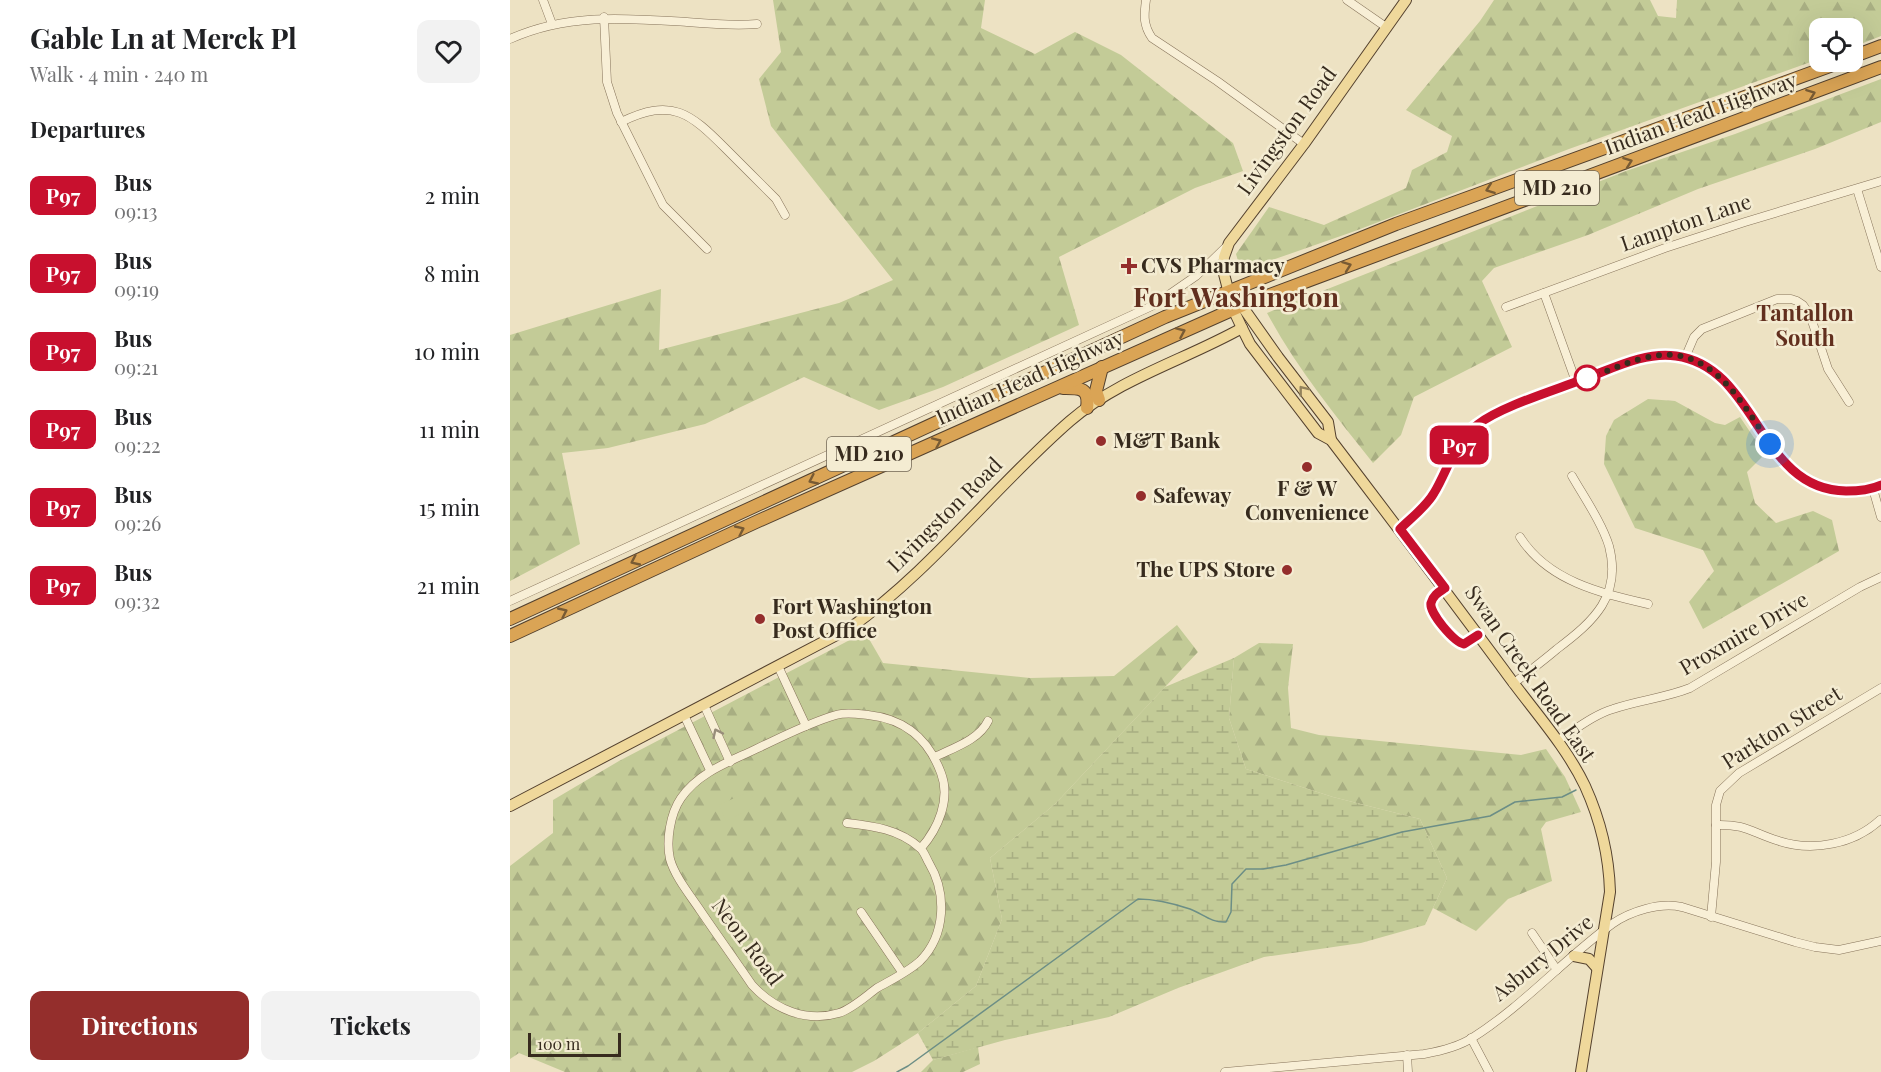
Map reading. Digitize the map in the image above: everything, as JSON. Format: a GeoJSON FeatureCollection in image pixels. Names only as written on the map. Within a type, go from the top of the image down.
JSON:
{"type":"FeatureCollection","features":[{"type":"Feature","properties":{"kind":"highway"},"geometry":{"type":"LineString","coordinates":[[1863,53],[1881,46]]}},
{"type":"Feature","properties":{"kind":"highway","name":"Indian Head Highway"},"geometry":{"type":"LineString","coordinates":[[510,636],[756,522],[1238,307],[1881,68]]}},
{"type":"Feature","properties":{"kind":"highway","name":"Indian Head Highway"},"geometry":{"type":"LineString","coordinates":[[510,619],[1164,317],[1396,224],[1814,72]]}},
{"type":"Feature","properties":{"kind":"highway"},"geometry":{"type":"LineString","coordinates":[[1099,400],[1096,391],[1102,367]]}},
{"type":"Feature","properties":{"kind":"highway"},"geometry":{"type":"LineString","coordinates":[[1058,387],[1080,388],[1087,395],[1087,408]]}},
{"type":"Feature","properties":{"kind":"main road","name":"Livingston Road"},"geometry":{"type":"LineString","coordinates":[[1229,292],[1223,270],[1224,257],[1229,243],[1304,144],[1406,0]]}},
{"type":"Feature","properties":{"kind":"main road","name":"Swan Creek Road East"},"geometry":{"type":"LineString","coordinates":[[1229,292],[1238,307],[1328,422],[1331,440]]}},
{"type":"Feature","properties":{"kind":"main road","name":"Swan Creek Road East"},"geometry":{"type":"LineString","coordinates":[[1238,307],[1242,328],[1250,344],[1318,433],[1331,440],[1400,529],[1557,741],[1585,787],[1602,836],[1610,892],[1581,1072]]}},
{"type":"Feature","properties":{"kind":"main road","name":"Livingston Road"},"geometry":{"type":"LineString","coordinates":[[510,806],[838,635],[876,608],[908,580],[1036,453],[1087,408],[1126,383],[1242,328]]}},
{"type":"Feature","properties":{"kind":"main road"},"geometry":{"type":"LineString","coordinates":[[1574,956],[1589,959],[1597,968]]}},
{"type":"Feature","properties":{"kind":"street"},"geometry":{"type":"LineString","coordinates":[[543,0],[552,24]]}},
{"type":"Feature","properties":{"kind":"street"},"geometry":{"type":"LineString","coordinates":[[1146,0],[1143,18],[1152,38],[1304,144]]}},
{"type":"Feature","properties":{"kind":"street"},"geometry":{"type":"LineString","coordinates":[[1347,0],[1386,27]]}},
{"type":"Feature","properties":{"kind":"street"},"geometry":{"type":"LineString","coordinates":[[604,18],[607,82],[621,122],[663,205],[707,249]]}},
{"type":"Feature","properties":{"kind":"street"},"geometry":{"type":"LineString","coordinates":[[510,39],[552,24],[604,18],[715,25],[757,24]]}},
{"type":"Feature","properties":{"kind":"street"},"geometry":{"type":"LineString","coordinates":[[621,122],[652,109],[675,111],[694,119],[776,199],[784,215]]}},
{"type":"Feature","properties":{"kind":"street","name":"Lampton Lane"},"geometry":{"type":"LineString","coordinates":[[1506,307],[1665,248],[1881,181]]}},
{"type":"Feature","properties":{"kind":"street"},"geometry":{"type":"LineString","coordinates":[[1857,189],[1881,267]]}},
{"type":"Feature","properties":{"kind":"street"},"geometry":{"type":"LineString","coordinates":[[510,601],[1154,305],[1175,293],[1196,276],[1229,243]]}},
{"type":"Feature","properties":{"kind":"street"},"geometry":{"type":"LineString","coordinates":[[1544,293],[1576,382]]}},
{"type":"Feature","properties":{"kind":"street"},"geometry":{"type":"LineString","coordinates":[[1685,358],[1694,337],[1702,329],[1777,299],[1791,299],[1803,305],[1810,315],[1828,369],[1850,402]]}},
{"type":"Feature","properties":{"kind":"street"},"geometry":{"type":"LineString","coordinates":[[1400,529],[1433,496],[1456,448],[1474,426],[1499,412],[1576,382],[1644,358],[1661,355],[1685,358],[1700,363],[1723,379],[1780,456],[1806,481],[1837,491],[1856,491],[1877,487],[1881,517]]}},
{"type":"Feature","properties":{"kind":"street"},"geometry":{"type":"LineString","coordinates":[[1513,684],[1591,622],[1608,595],[1611,584],[1611,567],[1608,543],[1572,476]]}},
{"type":"Feature","properties":{"kind":"street"},"geometry":{"type":"LineString","coordinates":[[1520,537],[1527,549],[1563,578],[1608,595],[1648,604]]}},
{"type":"Feature","properties":{"kind":"street","name":"Proxmire Drive"},"geometry":{"type":"LineString","coordinates":[[1557,741],[1613,709],[1670,696],[1690,688],[1860,586],[1881,577]]}},
{"type":"Feature","properties":{"kind":"street"},"geometry":{"type":"LineString","coordinates":[[778,666],[806,726]]}},
{"type":"Feature","properties":{"kind":"street","name":"Parkton Street"},"geometry":{"type":"LineString","coordinates":[[1711,917],[1720,791],[1729,780],[1754,763],[1881,688]]}},
{"type":"Feature","properties":{"kind":"street"},"geometry":{"type":"LineString","coordinates":[[704,705],[730,762]]}},
{"type":"Feature","properties":{"kind":"street","name":"Neon Road"},"geometry":{"type":"LineString","coordinates":[[847,823],[884,828],[899,834],[921,848],[936,874],[942,898],[940,923],[931,945],[919,961],[840,1012],[807,1017],[779,1008],[762,996],[683,885],[670,860],[669,835],[680,798],[710,770],[806,726],[838,714],[883,717],[900,723],[916,734],[935,757]]}},
{"type":"Feature","properties":{"kind":"street"},"geometry":{"type":"LineString","coordinates":[[684,715],[710,770]]}},
{"type":"Feature","properties":{"kind":"street"},"geometry":{"type":"LineString","coordinates":[[921,848],[930,838],[941,816],[945,795],[943,779],[935,757],[974,737],[984,730],[988,721]]}},
{"type":"Feature","properties":{"kind":"street"},"geometry":{"type":"LineString","coordinates":[[1716,825],[1745,827],[1782,843],[1812,846],[1850,838],[1869,829],[1880,820]]}},
{"type":"Feature","properties":{"kind":"street","name":"Asbury Drive"},"geometry":{"type":"LineString","coordinates":[[1226,1072],[1436,1052],[1472,1038],[1614,923],[1656,906],[1672,905],[1795,942],[1827,949],[1839,950],[1881,941]]}},
{"type":"Feature","properties":{"kind":"street"},"geometry":{"type":"LineString","coordinates":[[861,912],[902,972]]}},
{"type":"Feature","properties":{"kind":"street"},"geometry":{"type":"LineString","coordinates":[[1532,933],[1557,970]]}},
{"type":"Feature","properties":{"kind":"street"},"geometry":{"type":"LineString","coordinates":[[1472,1038],[1489,1072]]}},
{"type":"Feature","properties":{"kind":"street"},"geometry":{"type":"LineString","coordinates":[[1407,1055],[1408,1072]]}},
{"type":"Feature","properties":{"kind":"green space"},"geometry":{"type":"Polygon","coordinates":[[[773,0],[985,0],[981,28],[1035,54],[1075,32],[1121,55],[1233,143],[1243,171],[1195,188],[1059,257],[1079,325],[943,387],[879,410],[804,377],[705,424],[608,448],[562,453],[580,544],[510,581],[510,335],[661,289],[659,350],[839,303],[893,280],[771,126],[759,79],[781,52],[773,0]]]}},
{"type":"Feature","properties":{"kind":"green space"},"geometry":{"type":"Polygon","coordinates":[[[1494,0],[1650,0],[1658,16],[1676,18],[1677,0],[1881,0],[1881,36],[1863,43],[1863,18],[1809,18],[1809,63],[1241,271],[1236,254],[1269,207],[1324,225],[1406,188],[1412,170],[1447,152],[1452,136],[1406,110],[1480,21],[1494,0]]]}},
{"type":"Feature","properties":{"kind":"green space"},"geometry":{"type":"Polygon","coordinates":[[[1881,79],[1881,122],[1815,149],[1698,189],[1588,235],[1494,268],[1482,281],[1512,347],[1414,397],[1401,435],[1373,463],[1303,372],[1267,313],[1626,171],[1735,134],[1881,79]]]}},
{"type":"Feature","properties":{"kind":"green space"},"geometry":{"type":"Polygon","coordinates":[[[1648,399],[1675,401],[1715,423],[1725,425],[1740,417],[1765,454],[1747,472],[1755,503],[1776,523],[1813,511],[1832,520],[1839,551],[1703,629],[1689,602],[1714,571],[1703,550],[1635,528],[1604,464],[1606,436],[1614,420],[1648,399]]]}},
{"type":"Feature","properties":{"kind":"green space"},"geometry":{"type":"Polygon","coordinates":[[[1177,625],[1198,652],[1055,804],[990,858],[1002,919],[976,986],[918,1033],[852,1072],[565,1072],[519,1053],[510,1059],[510,866],[553,833],[553,800],[619,761],[865,632],[883,663],[1030,678],[1114,676],[1177,625]]]}},
{"type":"Feature","properties":{"kind":"green space"},"geometry":{"type":"Polygon","coordinates":[[[1259,643],[1293,644],[1288,688],[1291,728],[1319,735],[1521,755],[1546,749],[1565,777],[1581,812],[1546,822],[1541,829],[1552,881],[1508,899],[1476,931],[1433,908],[1447,878],[1420,819],[1333,797],[1246,769],[1229,718],[1234,658],[1259,643]]]}},
{"type":"Feature","properties":{"kind":"green space"},"geometry":{"type":"Polygon","coordinates":[[[1234,658],[1229,718],[1246,769],[1333,797],[1420,819],[1447,878],[1425,925],[1361,943],[1264,957],[1178,988],[1109,1017],[1005,1040],[933,1060],[918,1033],[976,986],[1002,919],[990,858],[1055,804],[1165,687],[1234,658]]]}},
{"type":"Feature","properties":{"kind":"green space"},"geometry":{"type":"Polygon","coordinates":[[[750,791],[757,806],[726,821],[719,805],[750,791]]]}},
{"type":"Feature","properties":{"kind":"green space"},"geometry":{"type":"Polygon","coordinates":[[[978,1047],[980,1064],[963,1072],[921,1072],[933,1060],[978,1047]]]}},
{"type":"Feature","properties":{"kind":"waterway"},"geometry":{"type":"LineString","coordinates":[[897,1072],[1138,899],[1170,903],[1190,909],[1211,920],[1226,922],[1231,912],[1232,884],[1246,869],[1286,865],[1402,832],[1490,816],[1515,802],[1562,797],[1576,790]]}},
{"type":"Feature","properties":{"kind":"bus line","name":"P97"},"geometry":{"type":"LineString","coordinates":[[1478,635],[1464,644],[1459,643],[1431,609],[1431,602],[1435,595],[1445,588],[1400,529],[1433,496],[1456,448],[1474,426],[1499,412],[1576,382],[1644,358],[1676,356],[1692,359],[1708,367],[1723,379],[1770,444],[1797,475],[1806,481],[1837,491],[1873,489],[1881,485]]}},
{"type":"Feature","properties":{"kind":"place","name":"CVS Pharmacy"},"geometry":{"type":"Point","coordinates":[1129,266]}},
{"type":"Feature","properties":{"kind":"place","name":"M&T Bank"},"geometry":{"type":"Point","coordinates":[1101,441]}},
{"type":"Feature","properties":{"kind":"place","name":"F & W Convenience"},"geometry":{"type":"Point","coordinates":[1307,467]}},
{"type":"Feature","properties":{"kind":"place","name":"Safeway"},"geometry":{"type":"Point","coordinates":[1141,496]}},
{"type":"Feature","properties":{"kind":"place","name":"The UPS Store"},"geometry":{"type":"Point","coordinates":[1287,570]}},
{"type":"Feature","properties":{"kind":"place","name":"Fort Washington Post Office"},"geometry":{"type":"Point","coordinates":[760,619]}},
{"type":"Feature","properties":{"kind":"district","name":"Fort Washington"},"geometry":{"type":"Point","coordinates":[1236,298]}},
{"type":"Feature","properties":{"kind":"district","name":"Tantallon South"},"geometry":{"type":"Point","coordinates":[1805,326]}},
{"type":"Feature","properties":{"kind":"route"},"geometry":{"type":"LineString","coordinates":[[1587,378],[1644,358],[1676,356],[1692,359],[1708,367],[1723,379],[1770,444]]}}]}
